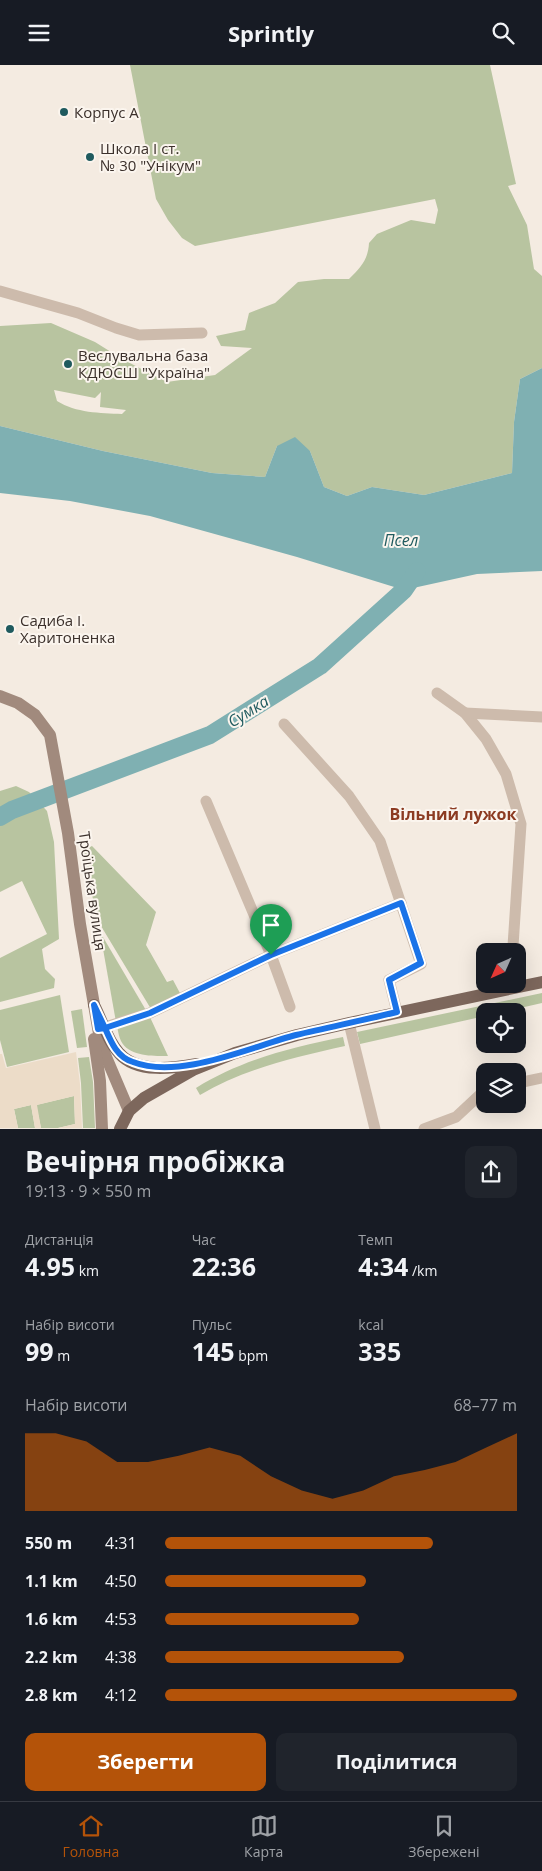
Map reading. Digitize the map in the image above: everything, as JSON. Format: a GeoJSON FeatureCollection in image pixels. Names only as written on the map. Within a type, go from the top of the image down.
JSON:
{"type":"FeatureCollection","features":[{"type":"Feature","properties":{"kind":"main road","name":"Троїцька вулиця"},"geometry":{"type":"LineString","coordinates":[[0,696],[18,703],[35,715],[50,735],[68,833],[80,924],[94,1005],[92,1020],[100,1081],[102,1129]]}},
{"type":"Feature","properties":{"kind":"main road"},"geometry":{"type":"LineString","coordinates":[[94,1005],[102,1028],[120,1054],[131,1062],[148,1067],[165,1068],[212,1061],[296,1035],[542,982]]}},
{"type":"Feature","properties":{"kind":"main road"},"geometry":{"type":"LineString","coordinates":[[102,1028],[102,1045],[129,1111]]}},
{"type":"Feature","properties":{"kind":"main road"},"geometry":{"type":"LineString","coordinates":[[120,1129],[129,1111],[144,1098],[212,1061]]}},
{"type":"Feature","properties":{"kind":"street"},"geometry":{"type":"LineString","coordinates":[[0,291],[78,313],[139,335],[202,333]]}},
{"type":"Feature","properties":{"kind":"street"},"geometry":{"type":"LineString","coordinates":[[436,693],[465,713],[486,739],[506,774],[521,824],[512,943]]}},
{"type":"Feature","properties":{"kind":"street"},"geometry":{"type":"LineString","coordinates":[[465,713],[542,717]]}},
{"type":"Feature","properties":{"kind":"street"},"geometry":{"type":"LineString","coordinates":[[284,724],[349,797],[380,841],[421,963],[389,980],[397,1012]]}},
{"type":"Feature","properties":{"kind":"street"},"geometry":{"type":"LineString","coordinates":[[206,801],[271,955],[290,1007]]}},
{"type":"Feature","properties":{"kind":"street"},"geometry":{"type":"LineString","coordinates":[[102,1028],[150,1013],[271,955],[401,903]]}},
{"type":"Feature","properties":{"kind":"street"},"geometry":{"type":"LineString","coordinates":[[349,1023],[375,1129]]}},
{"type":"Feature","properties":{"kind":"street"},"geometry":{"type":"LineString","coordinates":[[526,1081],[542,1078]]}},
{"type":"Feature","properties":{"kind":"street"},"geometry":{"type":"LineString","coordinates":[[424,1129],[456,1117],[476,1098]]}},
{"type":"Feature","properties":{"kind":"green space"},"geometry":{"type":"Polygon","coordinates":[[[130,65],[490,65],[516,184],[508,186],[527,225],[534,269],[542,276],[542,368],[520,379],[514,422],[512,473],[424,495],[372,487],[347,496],[324,487],[310,451],[277,446],[265,477],[212,473],[103,451],[0,426],[0,326],[51,323],[95,342],[111,352],[124,356],[124,360],[167,382],[215,375],[252,348],[221,346],[216,336],[245,330],[249,313],[275,303],[298,282],[349,279],[363,263],[369,243],[377,234],[411,220],[435,224],[438,210],[435,199],[195,246],[182,238],[168,220],[156,199],[130,65]],[[54,390],[57,401],[72,408],[88,412],[122,414],[126,410],[100,407],[101,392],[95,398],[54,390]]]}},
{"type":"Feature","properties":{"kind":"green space"},"geometry":{"type":"Polygon","coordinates":[[[16,786],[29,792],[47,811],[54,842],[59,939],[42,949],[45,969],[55,979],[54,988],[0,1002],[0,958],[47,934],[22,881],[0,892],[0,791],[16,786]]]}},
{"type":"Feature","properties":{"kind":"green space"},"geometry":{"type":"Polygon","coordinates":[[[92,846],[156,912],[146,945],[167,982],[173,980],[181,995],[151,1009],[98,921],[82,851],[92,846]]]}},
{"type":"Feature","properties":{"kind":"green space"},"geometry":{"type":"Polygon","coordinates":[[[100,932],[147,1012],[116,1022],[100,932]]]}},
{"type":"Feature","properties":{"kind":"green space"},"geometry":{"type":"Polygon","coordinates":[[[542,993],[542,1003],[526,1007],[526,1003],[495,1003],[542,993]]]}},
{"type":"Feature","properties":{"kind":"green space"},"geometry":{"type":"Polygon","coordinates":[[[60,995],[69,1052],[7,1067],[0,1040],[0,1010],[60,995]]]}},
{"type":"Feature","properties":{"kind":"green space"},"geometry":{"type":"Polygon","coordinates":[[[476,1007],[476,1018],[360,1044],[357,1032],[476,1007]]]}},
{"type":"Feature","properties":{"kind":"green space"},"geometry":{"type":"Polygon","coordinates":[[[82,1009],[87,1047],[77,1048],[71,1011],[82,1009]]]}},
{"type":"Feature","properties":{"kind":"green space"},"geometry":{"type":"Polygon","coordinates":[[[149,1015],[168,1056],[142,1055],[130,1050],[121,1041],[117,1026],[149,1015]]]}},
{"type":"Feature","properties":{"kind":"green space"},"geometry":{"type":"Polygon","coordinates":[[[343,1037],[345,1046],[289,1059],[252,1071],[200,1095],[196,1088],[249,1062],[305,1045],[343,1037]]]}},
{"type":"Feature","properties":{"kind":"green space"},"geometry":{"type":"Polygon","coordinates":[[[89,1057],[93,1082],[95,1128],[83,1128],[78,1058],[89,1057]]]}},
{"type":"Feature","properties":{"kind":"green space"},"geometry":{"type":"Polygon","coordinates":[[[74,1096],[75,1124],[58,1128],[41,1128],[36,1105],[74,1096]]]}},
{"type":"Feature","properties":{"kind":"green space"},"geometry":{"type":"Polygon","coordinates":[[[31,1105],[35,1128],[18,1128],[14,1109],[31,1105]]]}},
{"type":"Feature","properties":{"kind":"shaded area"},"geometry":{"type":"Polygon","coordinates":[[[76,1052],[82,1128],[58,1128],[75,1124],[74,1096],[37,1105],[41,1128],[35,1128],[31,1105],[14,1109],[18,1128],[0,1128],[0,1054],[2,1054],[6,1068],[76,1052]]]}},
{"type":"Feature","properties":{"kind":"water","name":"Псел"},"geometry":{"type":"Polygon","coordinates":[[[542,368],[542,571],[477,574],[404,590],[297,557],[150,516],[70,501],[0,493],[0,426],[103,451],[212,473],[265,477],[277,446],[295,437],[310,451],[324,487],[347,496],[372,487],[424,495],[512,473],[514,422],[520,379],[542,368]]]}},
{"type":"Feature","properties":{"kind":"waterway","name":"Сумка"},"geometry":{"type":"LineString","coordinates":[[0,817],[12,810],[210,735],[320,666],[404,590],[417,571]]}},
{"type":"Feature","properties":{"kind":"place","name":"Корпус А"},"geometry":{"type":"Point","coordinates":[64,112]}},
{"type":"Feature","properties":{"kind":"place","name":"Школа І ст. № 30 \"Унікум\""},"geometry":{"type":"Point","coordinates":[90,157]}},
{"type":"Feature","properties":{"kind":"place","name":"Веслувальна база КДЮСШ \"Україна\""},"geometry":{"type":"Point","coordinates":[68,364]}},
{"type":"Feature","properties":{"kind":"place","name":"Садиба І. Харитоненка"},"geometry":{"type":"Point","coordinates":[10,629]}},
{"type":"Feature","properties":{"kind":"district","name":"Вільний лужок"},"geometry":{"type":"Point","coordinates":[453,814]}},
{"type":"Feature","properties":{"kind":"route"},"geometry":{"type":"LineString","coordinates":[[271,955],[150,1013],[105,1028],[94,1005],[98,1029],[105,1028],[111,1042],[120,1054],[131,1062],[148,1067],[165,1068],[212,1061],[296,1035],[397,1012],[389,980],[421,963],[401,903],[271,955]]}}]}
